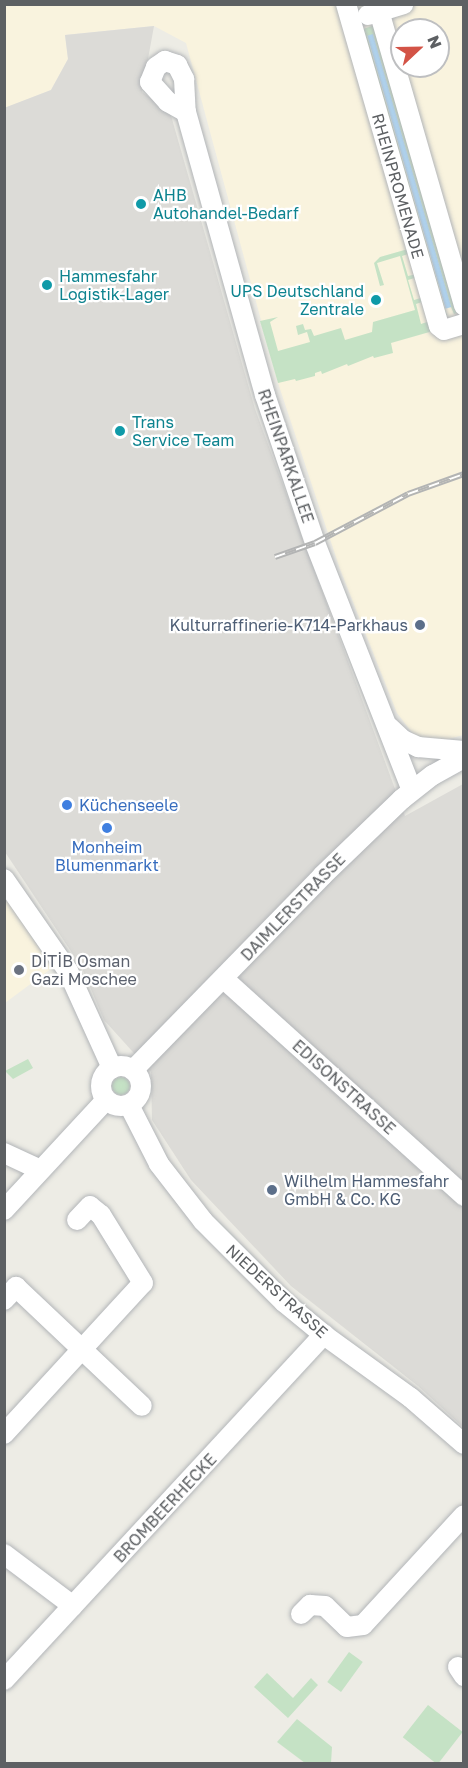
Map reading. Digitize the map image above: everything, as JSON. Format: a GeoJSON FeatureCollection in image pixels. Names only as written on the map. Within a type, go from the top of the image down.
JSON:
{"type":"FeatureCollection","features":[{"type":"Feature","properties":{"kind":"street","name":"RHEINPROMENADE"},"geometry":{"type":"LineString","coordinates":[[403,4],[348,12],[439,326],[444,330],[464,324]]}},
{"type":"Feature","properties":{"kind":"street","name":"RHEINPROMENADE"},"geometry":{"type":"LineString","coordinates":[[378,8],[464,306]]}},
{"type":"Feature","properties":{"kind":"street","name":"RHEINPARKALLEE"},"geometry":{"type":"LineString","coordinates":[[186,112],[265,395],[315,543],[412,790]]}},
{"type":"Feature","properties":{"kind":"street"},"geometry":{"type":"LineString","coordinates":[[387,725],[403,740],[418,747],[464,751]]}},
{"type":"Feature","properties":{"kind":"street","name":"DAIMLERSTRASSE"},"geometry":{"type":"LineString","coordinates":[[133,1070],[322,876],[412,790],[464,758]]}},
{"type":"Feature","properties":{"kind":"street"},"geometry":{"type":"LineString","coordinates":[[4,879],[68,971],[112,1068]]}},
{"type":"Feature","properties":{"kind":"street","name":"EDISONSTRASSE"},"geometry":{"type":"LineString","coordinates":[[224,979],[464,1196]]}},
{"type":"Feature","properties":{"kind":"street"},"geometry":{"type":"LineString","coordinates":[[125,1066],[133,1070],[141,1082],[141,1089],[135,1101],[129,1105],[116,1106],[106,1100],[101,1083],[112,1068],[125,1066]]}},
{"type":"Feature","properties":{"kind":"street"},"geometry":{"type":"LineString","coordinates":[[4,1210],[106,1100]]}},
{"type":"Feature","properties":{"kind":"street","name":"NIEDERSTRASSE"},"geometry":{"type":"LineString","coordinates":[[129,1105],[159,1164],[203,1221],[284,1302],[324,1335],[411,1398],[464,1444]]}},
{"type":"Feature","properties":{"kind":"street"},"geometry":{"type":"LineString","coordinates":[[4,1153],[40,1170]]}},
{"type":"Feature","properties":{"kind":"street"},"geometry":{"type":"LineString","coordinates":[[6,1429],[143,1284],[101,1215],[90,1206],[77,1220]]}},
{"type":"Feature","properties":{"kind":"street"},"geometry":{"type":"LineString","coordinates":[[4,1300],[16,1287],[142,1406]]}},
{"type":"Feature","properties":{"kind":"street","name":"BROMBEERHECKE"},"geometry":{"type":"LineString","coordinates":[[4,1680],[324,1335]]}},
{"type":"Feature","properties":{"kind":"street"},"geometry":{"type":"LineString","coordinates":[[301,1614],[310,1605],[325,1606],[347,1627],[363,1625],[464,1515]]}},
{"type":"Feature","properties":{"kind":"street"},"geometry":{"type":"LineString","coordinates":[[4,1554],[73,1606]]}},
{"type":"Feature","properties":{"kind":"shaded area"},"geometry":{"type":"Polygon","coordinates":[[[5,5],[463,5],[463,735],[434,743],[413,734],[397,713],[340,569],[278,383],[186,43],[154,26],[65,35],[68,59],[51,90],[5,108],[5,5]]]}},
{"type":"Feature","properties":{"kind":"shaded area"},"geometry":{"type":"Polygon","coordinates":[[[154,26],[142,92],[170,112],[255,409],[405,816],[463,784],[463,1427],[418,1386],[291,1286],[191,1180],[152,1120],[151,1072],[104,1020],[82,968],[5,852],[4,108],[51,90],[68,59],[65,35],[154,26]]]}},
{"type":"Feature","properties":{"kind":"shaded area"},"geometry":{"type":"Polygon","coordinates":[[[4,894],[52,968],[5,1003],[4,1003],[4,894]]]}},
{"type":"Feature","properties":{"kind":"green space"},"geometry":{"type":"Polygon","coordinates":[[[375,25],[458,312],[454,314],[373,35],[367,36],[447,315],[442,317],[360,30],[375,25]]]}},
{"type":"Feature","properties":{"kind":"green space"},"geometry":{"type":"Polygon","coordinates":[[[408,249],[411,253],[402,256],[408,276],[417,274],[418,277],[408,280],[414,300],[424,297],[425,301],[416,304],[421,324],[430,321],[433,331],[391,343],[393,353],[374,358],[373,356],[322,374],[321,371],[315,373],[315,376],[296,381],[295,379],[278,383],[260,321],[278,317],[270,322],[278,351],[310,342],[307,332],[298,335],[296,326],[303,324],[305,330],[311,329],[314,336],[341,328],[345,340],[372,332],[373,322],[415,310],[400,256],[377,263],[384,285],[380,286],[374,263],[380,257],[408,249]]]}},
{"type":"Feature","properties":{"kind":"green space"},"geometry":{"type":"Polygon","coordinates":[[[28,1059],[33,1068],[13,1079],[5,1071],[28,1059]]]}},
{"type":"Feature","properties":{"kind":"green space"},"geometry":{"type":"Polygon","coordinates":[[[121,1077],[127,1080],[130,1086],[127,1092],[121,1095],[115,1092],[112,1086],[115,1080],[121,1077]]]}},
{"type":"Feature","properties":{"kind":"green space"},"geometry":{"type":"Polygon","coordinates":[[[349,1652],[363,1662],[341,1692],[327,1682],[349,1652]]]}},
{"type":"Feature","properties":{"kind":"green space"},"geometry":{"type":"Polygon","coordinates":[[[267,1673],[293,1698],[311,1678],[318,1685],[288,1718],[254,1687],[267,1673]]]}},
{"type":"Feature","properties":{"kind":"green space"},"geometry":{"type":"Polygon","coordinates":[[[428,1705],[463,1732],[438,1764],[403,1737],[428,1705]]]}},
{"type":"Feature","properties":{"kind":"green space"},"geometry":{"type":"Polygon","coordinates":[[[297,1719],[332,1747],[331,1763],[305,1763],[277,1742],[297,1719]]]}},
{"type":"Feature","properties":{"kind":"water"},"geometry":{"type":"Polygon","coordinates":[[[373,34],[451,307],[446,309],[367,36],[373,34]]]}},
{"type":"Feature","properties":{"kind":"railway"},"geometry":{"type":"LineString","coordinates":[[275,557],[315,543],[408,494],[464,474]]}},
{"type":"Feature","properties":{"kind":"place","name":"AHB Autohandel-Bedarf"},"geometry":{"type":"Point","coordinates":[141,204]}},
{"type":"Feature","properties":{"kind":"place","name":"Hammesfahr Logistik-Lager"},"geometry":{"type":"Point","coordinates":[47,285]}},
{"type":"Feature","properties":{"kind":"place","name":"UPS Deutschland Zentrale"},"geometry":{"type":"Point","coordinates":[376,300]}},
{"type":"Feature","properties":{"kind":"place","name":"Trans Service Team"},"geometry":{"type":"Point","coordinates":[120,431]}},
{"type":"Feature","properties":{"kind":"place","name":"Kulturraffinerie-K714-Parkhaus"},"geometry":{"type":"Point","coordinates":[420,625]}},
{"type":"Feature","properties":{"kind":"place","name":"Küchenseele"},"geometry":{"type":"Point","coordinates":[67,805]}},
{"type":"Feature","properties":{"kind":"place","name":"Monheim Blumenmarkt"},"geometry":{"type":"Point","coordinates":[107,828]}},
{"type":"Feature","properties":{"kind":"place","name":"DİTİB Osman Gazi Moschee"},"geometry":{"type":"Point","coordinates":[19,970]}},
{"type":"Feature","properties":{"kind":"place","name":"Wilhelm Hammesfahr GmbH & Co. KG"},"geometry":{"type":"Point","coordinates":[272,1190]}}]}
